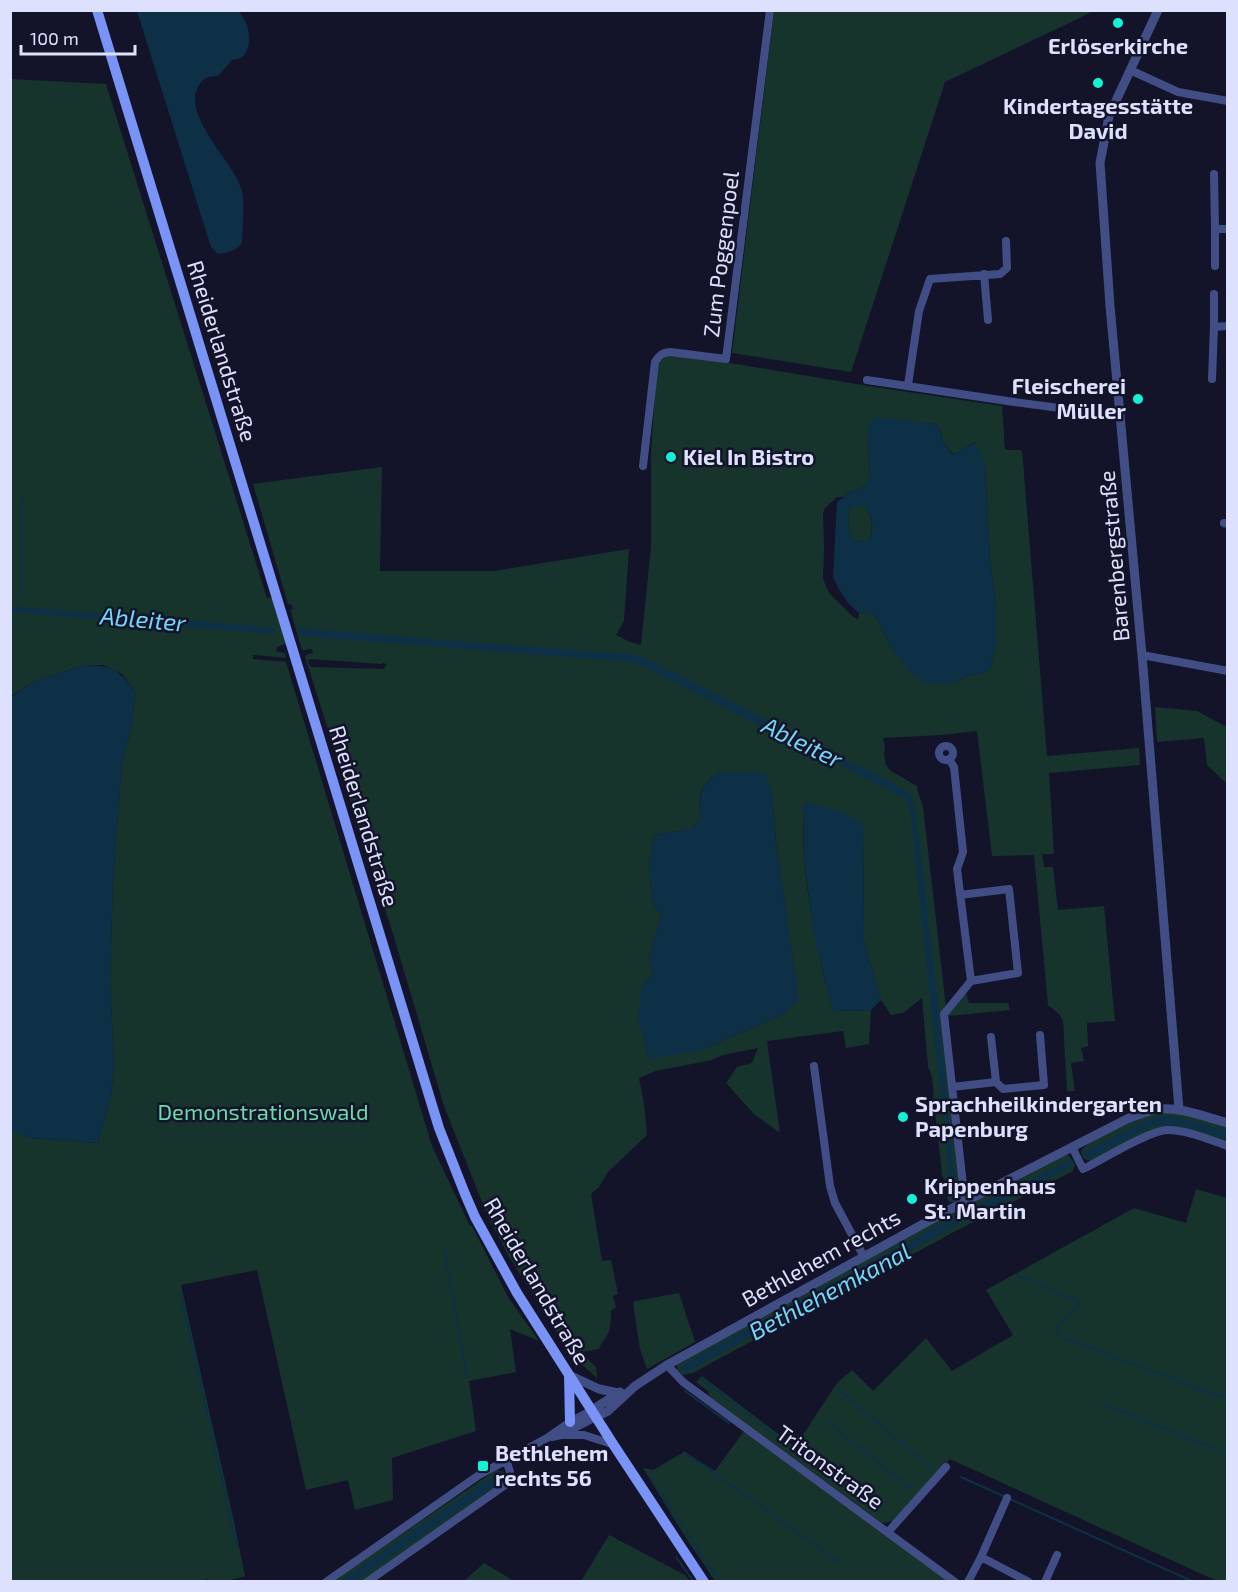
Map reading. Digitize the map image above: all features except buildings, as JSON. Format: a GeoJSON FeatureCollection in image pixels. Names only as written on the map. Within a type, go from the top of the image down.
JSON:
{"type":"FeatureCollection","features":[{"type":"Feature","properties":{"kind":"main road","name":"Rheiderlandstraße"},"geometry":{"type":"LineString","coordinates":[[97,10],[439,1128],[465,1194],[516,1293],[705,1581]]}},
{"type":"Feature","properties":{"kind":"main road"},"geometry":{"type":"LineString","coordinates":[[569,1375],[570,1422]]}},
{"type":"Feature","properties":{"kind":"street","name":"Zum Poggenpoel"},"geometry":{"type":"LineString","coordinates":[[643,466],[655,362],[658,357],[670,351],[726,359],[770,10]]}},
{"type":"Feature","properties":{"kind":"street","name":"Barenbergstraße"},"geometry":{"type":"LineString","coordinates":[[1158,10],[1109,116],[1100,163],[1179,1109]]}},
{"type":"Feature","properties":{"kind":"street"},"geometry":{"type":"LineString","coordinates":[[1130,70],[1178,92],[1227,101]]}},
{"type":"Feature","properties":{"kind":"street"},"geometry":{"type":"LineString","coordinates":[[1214,174],[1215,266]]}},
{"type":"Feature","properties":{"kind":"street"},"geometry":{"type":"LineString","coordinates":[[1215,229],[1227,229]]}},
{"type":"Feature","properties":{"kind":"street"},"geometry":{"type":"LineString","coordinates":[[908,385],[919,311],[930,279],[1000,274],[1007,268],[1006,241]]}},
{"type":"Feature","properties":{"kind":"street"},"geometry":{"type":"LineString","coordinates":[[984,274],[988,320]]}},
{"type":"Feature","properties":{"kind":"street"},"geometry":{"type":"LineString","coordinates":[[1212,379],[1214,294]]}},
{"type":"Feature","properties":{"kind":"street"},"geometry":{"type":"LineString","coordinates":[[1214,327],[1227,326]]}},
{"type":"Feature","properties":{"kind":"street"},"geometry":{"type":"LineString","coordinates":[[867,380],[1120,416]]}},
{"type":"Feature","properties":{"kind":"street"},"geometry":{"type":"LineString","coordinates":[[1142,655],[1227,671]]}},
{"type":"Feature","properties":{"kind":"street"},"geometry":{"type":"LineString","coordinates":[[949,759],[954,767],[963,852],[957,869],[971,981]]}},
{"type":"Feature","properties":{"kind":"street"},"geometry":{"type":"LineString","coordinates":[[960,895],[1009,889],[1018,973],[971,981],[944,1014],[964,1203]]}},
{"type":"Feature","properties":{"kind":"street"},"geometry":{"type":"LineString","coordinates":[[991,1037],[996,1082],[1003,1089],[1044,1085],[1040,1035]]}},
{"type":"Feature","properties":{"kind":"street"},"geometry":{"type":"LineString","coordinates":[[814,1066],[830,1186],[835,1203],[864,1257]]}},
{"type":"Feature","properties":{"kind":"street"},"geometry":{"type":"LineString","coordinates":[[952,1087],[996,1082]]}},
{"type":"Feature","properties":{"kind":"street","name":"Bethlehem rechts"},"geometry":{"type":"LineString","coordinates":[[326,1581],[479,1475],[547,1438],[570,1422],[594,1413],[608,1411],[635,1386],[667,1365],[964,1203],[1127,1119],[1156,1109],[1179,1109],[1227,1123]]}},
{"type":"Feature","properties":{"kind":"street"},"geometry":{"type":"LineString","coordinates":[[1072,1147],[1083,1169],[1149,1135],[1162,1131],[1184,1133],[1227,1146]]}},
{"type":"Feature","properties":{"kind":"street","name":"Tritonstraße"},"geometry":{"type":"LineString","coordinates":[[667,1365],[683,1382],[955,1581]]}},
{"type":"Feature","properties":{"kind":"street"},"geometry":{"type":"LineString","coordinates":[[569,1375],[599,1389],[618,1393]]}},
{"type":"Feature","properties":{"kind":"street","name":"Bethlehem rechts"},"geometry":{"type":"LineString","coordinates":[[561,1435],[594,1413],[618,1393],[635,1386]]}},
{"type":"Feature","properties":{"kind":"street","name":"Bethlehem rechts"},"geometry":{"type":"LineString","coordinates":[[547,1438],[561,1435],[584,1435],[613,1444]]}},
{"type":"Feature","properties":{"kind":"street"},"geometry":{"type":"LineString","coordinates":[[367,1581],[508,1483],[510,1472],[506,1459]]}},
{"type":"Feature","properties":{"kind":"street"},"geometry":{"type":"LineString","coordinates":[[888,1532],[946,1467]]}},
{"type":"Feature","properties":{"kind":"street"},"geometry":{"type":"LineString","coordinates":[[968,1581],[1007,1498]]}},
{"type":"Feature","properties":{"kind":"street"},"geometry":{"type":"LineString","coordinates":[[1045,1581],[1057,1555]]}},
{"type":"Feature","properties":{"kind":"street"},"geometry":{"type":"LineString","coordinates":[[981,1557],[1029,1581]]}},
{"type":"Feature","properties":{"kind":"green space"},"geometry":{"type":"Polygon","coordinates":[[[774,11],[1094,11],[945,82],[851,372],[732,353],[774,11]]]}},
{"type":"Feature","properties":{"kind":"green space","name":"Demonstrationswald"},"geometry":{"type":"Polygon","coordinates":[[[10,79],[106,84],[267,598],[273,597],[286,644],[276,647],[277,652],[285,653],[286,658],[253,655],[253,659],[286,662],[432,1146],[470,1226],[508,1297],[539,1341],[510,1329],[516,1372],[469,1381],[476,1431],[392,1458],[393,1500],[355,1510],[348,1480],[306,1490],[257,1270],[181,1285],[245,1576],[228,1581],[209,1581],[208,1579],[200,1582],[11,1581],[11,1130],[30,1138],[98,1143],[111,1096],[114,1065],[110,980],[113,879],[122,762],[131,729],[136,693],[122,674],[104,665],[82,666],[35,681],[11,696],[10,79]]]}},
{"type":"Feature","properties":{"kind":"green space"},"geometry":{"type":"Polygon","coordinates":[[[670,353],[1002,406],[1005,450],[1022,450],[1047,756],[1139,748],[1140,765],[1049,773],[1054,854],[1042,854],[1044,867],[1053,867],[1058,910],[1104,906],[1115,1021],[1087,1023],[1088,1046],[1081,1048],[1084,1061],[1071,1063],[1075,1091],[1067,1091],[1063,1021],[1060,1015],[1048,1005],[1034,855],[992,856],[977,731],[883,738],[886,765],[891,771],[917,786],[923,807],[946,1007],[962,1198],[952,1203],[948,1201],[946,1182],[942,1176],[922,998],[903,1013],[891,1015],[881,1000],[864,941],[863,824],[803,806],[806,880],[815,937],[828,993],[834,1011],[871,1010],[869,1044],[846,1048],[843,1031],[767,1041],[780,1133],[754,1114],[726,1083],[737,1067],[752,1063],[758,1048],[656,1071],[639,1078],[647,1135],[608,1172],[599,1187],[591,1194],[602,1261],[611,1260],[618,1294],[613,1296],[616,1307],[611,1311],[609,1331],[599,1349],[581,1352],[596,1367],[597,1378],[576,1359],[566,1346],[508,1255],[488,1217],[444,1106],[393,934],[305,657],[313,653],[312,649],[302,650],[290,609],[293,610],[292,605],[288,604],[253,484],[382,467],[380,571],[495,571],[629,549],[624,621],[616,635],[641,645],[651,547],[651,454],[657,362],[670,353]],[[874,418],[867,439],[870,476],[867,485],[843,497],[837,497],[825,508],[823,514],[823,579],[829,593],[858,620],[859,613],[865,612],[876,617],[892,649],[951,684],[968,676],[984,673],[991,667],[996,645],[996,606],[990,561],[985,466],[975,442],[954,455],[943,442],[941,431],[935,424],[874,418]],[[309,659],[308,663],[311,667],[384,669],[387,664],[309,659]],[[721,772],[713,776],[704,786],[700,797],[700,819],[690,829],[654,835],[649,865],[652,901],[661,916],[649,957],[653,974],[642,986],[702,1050],[784,1014],[795,975],[776,843],[772,794],[721,772]]]}},
{"type":"Feature","properties":{"kind":"green space"},"geometry":{"type":"Polygon","coordinates":[[[854,506],[865,506],[870,515],[872,528],[868,541],[853,540],[849,530],[848,510],[854,506]]]}},
{"type":"Feature","properties":{"kind":"green space"},"geometry":{"type":"Polygon","coordinates":[[[1155,707],[1197,711],[1227,727],[1227,784],[1207,765],[1204,738],[1157,742],[1155,707]]]}},
{"type":"Feature","properties":{"kind":"green space"},"geometry":{"type":"Polygon","coordinates":[[[966,992],[969,1003],[1008,1003],[1010,1010],[949,1016],[948,1014],[966,992]]]}},
{"type":"Feature","properties":{"kind":"green space"},"geometry":{"type":"Polygon","coordinates":[[[1156,1113],[1180,1113],[1227,1127],[1227,1143],[1163,1128],[1091,1161],[1083,1157],[1081,1151],[1095,1140],[1156,1113]]]}},
{"type":"Feature","properties":{"kind":"green space"},"geometry":{"type":"Polygon","coordinates":[[[1068,1155],[1075,1164],[1073,1171],[952,1233],[693,1373],[683,1375],[677,1370],[680,1361],[1068,1155]]]}},
{"type":"Feature","properties":{"kind":"green space"},"geometry":{"type":"Polygon","coordinates":[[[1196,1189],[1227,1198],[1227,1581],[1217,1581],[950,1459],[895,1521],[882,1523],[709,1396],[708,1391],[696,1382],[702,1376],[795,1447],[837,1383],[852,1370],[873,1391],[926,1338],[952,1371],[1013,1335],[986,1290],[1134,1208],[1186,1223],[1196,1189]]]}},
{"type":"Feature","properties":{"kind":"green space"},"geometry":{"type":"Polygon","coordinates":[[[679,1293],[695,1342],[647,1369],[640,1349],[633,1303],[679,1293]]]}},
{"type":"Feature","properties":{"kind":"green space"},"geometry":{"type":"Polygon","coordinates":[[[744,1431],[950,1581],[715,1581],[643,1468],[653,1470],[684,1452],[715,1471],[744,1431]]]}},
{"type":"Feature","properties":{"kind":"green space"},"geometry":{"type":"Polygon","coordinates":[[[496,1470],[505,1472],[506,1478],[501,1486],[363,1581],[332,1582],[496,1470]]]}},
{"type":"Feature","properties":{"kind":"green space"},"geometry":{"type":"Polygon","coordinates":[[[609,1535],[685,1575],[690,1581],[581,1581],[609,1535]]]}},
{"type":"Feature","properties":{"kind":"green space"},"geometry":{"type":"Polygon","coordinates":[[[484,1563],[514,1581],[464,1581],[484,1563]]]}},
{"type":"Feature","properties":{"kind":"water"},"geometry":{"type":"Polygon","coordinates":[[[137,11],[239,11],[247,24],[248,49],[242,57],[232,60],[218,76],[203,80],[195,97],[202,124],[237,179],[242,191],[242,242],[232,251],[218,254],[211,247],[137,11]]]}},
{"type":"Feature","properties":{"kind":"water"},"geometry":{"type":"Polygon","coordinates":[[[874,417],[935,424],[941,431],[943,442],[953,455],[976,442],[985,466],[990,561],[996,606],[996,645],[991,667],[984,673],[968,676],[951,684],[926,683],[910,673],[892,649],[876,617],[865,612],[859,613],[849,604],[838,588],[833,576],[837,502],[850,492],[867,485],[870,476],[867,439],[870,421],[874,417]],[[854,506],[848,510],[849,530],[853,540],[860,542],[868,541],[872,528],[870,515],[865,506],[854,506]]]}},
{"type":"Feature","properties":{"kind":"water","name":"Ableiter"},"geometry":{"type":"Polygon","coordinates":[[[10,606],[269,627],[276,631],[268,634],[11,612],[10,606]]]}},
{"type":"Feature","properties":{"kind":"water","name":"Ableiter"},"geometry":{"type":"Polygon","coordinates":[[[298,628],[633,654],[877,775],[910,795],[916,814],[939,1014],[956,1196],[951,1196],[910,809],[906,799],[643,666],[630,662],[300,636],[298,628]]]}},
{"type":"Feature","properties":{"kind":"water"},"geometry":{"type":"Polygon","coordinates":[[[82,666],[101,666],[114,670],[136,693],[131,729],[122,762],[113,879],[110,980],[114,1065],[111,1096],[98,1143],[30,1138],[10,1130],[11,697],[35,681],[82,666]]]}},
{"type":"Feature","properties":{"kind":"water"},"geometry":{"type":"Polygon","coordinates":[[[721,772],[766,773],[772,794],[776,843],[799,1000],[784,1014],[702,1050],[648,1059],[638,1016],[642,986],[653,974],[649,957],[661,916],[652,901],[649,865],[654,835],[690,829],[700,819],[704,786],[713,776],[721,772]]]}},
{"type":"Feature","properties":{"kind":"water"},"geometry":{"type":"Polygon","coordinates":[[[805,802],[837,810],[863,823],[864,941],[881,1000],[871,1010],[833,1011],[814,936],[804,859],[803,806],[805,802]]]}},
{"type":"Feature","properties":{"kind":"water"},"geometry":{"type":"Polygon","coordinates":[[[1162,1116],[1176,1117],[1227,1131],[1227,1140],[1190,1128],[1171,1125],[1152,1126],[1089,1159],[1085,1156],[1084,1152],[1089,1149],[1148,1119],[1162,1116]]]}},
{"type":"Feature","properties":{"kind":"water","name":"Bethlehemkanal"},"geometry":{"type":"Polygon","coordinates":[[[1071,1159],[1074,1162],[1071,1167],[972,1217],[685,1373],[683,1372],[681,1366],[683,1364],[954,1217],[1071,1159]]]}},
{"type":"Feature","properties":{"kind":"water"},"geometry":{"type":"Polygon","coordinates":[[[499,1474],[502,1479],[500,1482],[355,1581],[340,1581],[484,1482],[499,1474]]]}},
{"type":"Feature","properties":{"kind":"waterway"},"geometry":{"type":"LineString","coordinates":[[21,596],[21,504],[25,494]]}},
{"type":"Feature","properties":{"kind":"waterway"},"geometry":{"type":"LineString","coordinates":[[444,1246],[467,1378]]}},
{"type":"Feature","properties":{"kind":"waterway"},"geometry":{"type":"LineString","coordinates":[[1017,1275],[1080,1302],[1059,1326],[1057,1333],[1066,1339],[1228,1399]]}},
{"type":"Feature","properties":{"kind":"waterway"},"geometry":{"type":"LineString","coordinates":[[181,1294],[237,1547]]}},
{"type":"Feature","properties":{"kind":"waterway"},"geometry":{"type":"LineString","coordinates":[[703,1380],[790,1448]]}},
{"type":"Feature","properties":{"kind":"waterway"},"geometry":{"type":"LineString","coordinates":[[837,1388],[932,1469]]}},
{"type":"Feature","properties":{"kind":"waterway"},"geometry":{"type":"LineString","coordinates":[[685,1391],[729,1423]]}},
{"type":"Feature","properties":{"kind":"waterway"},"geometry":{"type":"LineString","coordinates":[[1103,1404],[1228,1454]]}},
{"type":"Feature","properties":{"kind":"waterway"},"geometry":{"type":"LineString","coordinates":[[828,1422],[911,1489]]}},
{"type":"Feature","properties":{"kind":"waterway"},"geometry":{"type":"LineString","coordinates":[[684,1452],[843,1565]]}},
{"type":"Feature","properties":{"kind":"waterway"},"geometry":{"type":"LineString","coordinates":[[649,1475],[720,1582]]}},
{"type":"Feature","properties":{"kind":"waterway"},"geometry":{"type":"LineString","coordinates":[[961,1477],[1194,1582]]}},
{"type":"Feature","properties":{"kind":"waterway"},"geometry":{"type":"LineString","coordinates":[[676,1557],[694,1582]]}},
{"type":"Feature","properties":{"kind":"place","name":"Erlöserkirche"},"geometry":{"type":"Point","coordinates":[1118,23]}},
{"type":"Feature","properties":{"kind":"place","name":"Kindertagesstätte David"},"geometry":{"type":"Point","coordinates":[1098,83]}},
{"type":"Feature","properties":{"kind":"place","name":"Fleischerei Müller"},"geometry":{"type":"Point","coordinates":[1138,399]}},
{"type":"Feature","properties":{"kind":"place","name":"Kiel In Bistro"},"geometry":{"type":"Point","coordinates":[671,457]}},
{"type":"Feature","properties":{"kind":"place","name":"Sprachheilkindergarten Papenburg"},"geometry":{"type":"Point","coordinates":[903,1117]}},
{"type":"Feature","properties":{"kind":"place","name":"Krippenhaus St. Martin"},"geometry":{"type":"Point","coordinates":[912,1199]}},
{"type":"Feature","properties":{"kind":"place","name":"Bethlehem rechts 56"},"geometry":{"type":"Point","coordinates":[483,1466]}}]}
